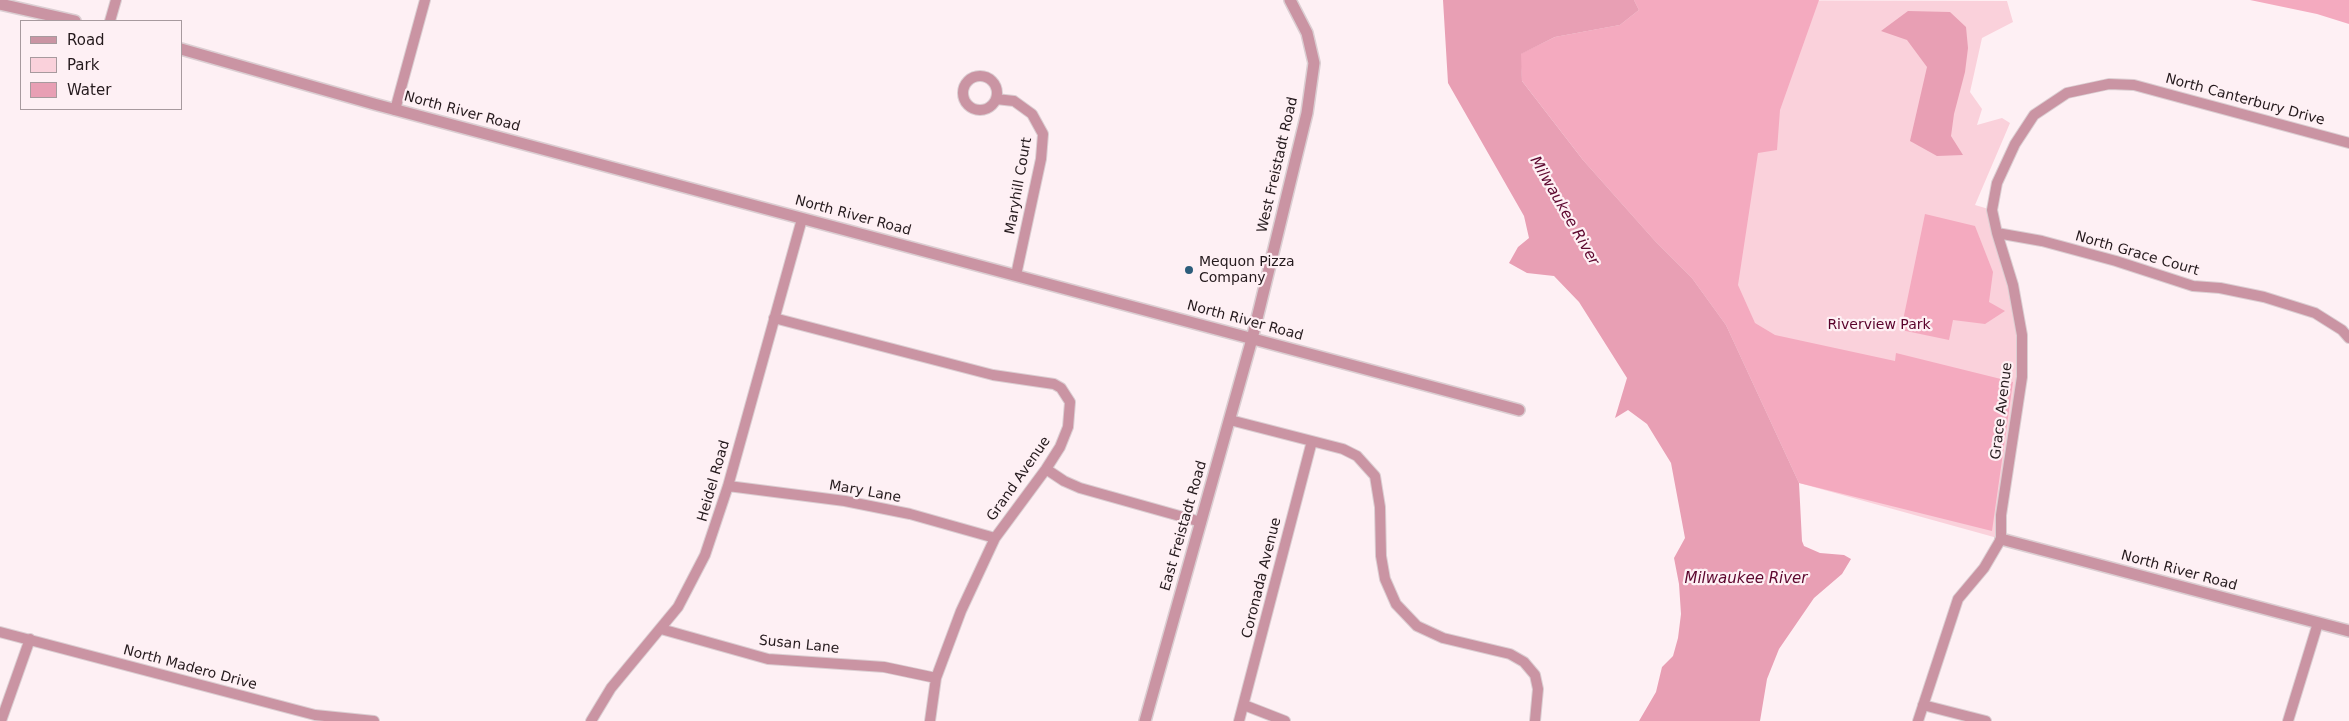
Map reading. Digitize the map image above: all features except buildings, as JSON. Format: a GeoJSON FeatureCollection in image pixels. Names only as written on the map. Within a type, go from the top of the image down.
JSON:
{"type":"FeatureCollection","features":[{"type":"Feature","properties":{"kind":"street"},"geometry":{"type":"LineString","coordinates":[[110,20],[116,0]]}},
{"type":"Feature","properties":{"kind":"street"},"geometry":{"type":"LineString","coordinates":[[395,110],[425,0]]}},
{"type":"Feature","properties":{"kind":"street","name":"West Freistadt Road"},"geometry":{"type":"LineString","coordinates":[[1252,339],[1308,113],[1314,63],[1307,33],[1290,0]]}},
{"type":"Feature","properties":{"kind":"street"},"geometry":{"type":"LineString","coordinates":[[0,4],[71,20]]}},
{"type":"Feature","properties":{"kind":"street","name":"North River Road"},"geometry":{"type":"LineString","coordinates":[[182,49],[395,110],[1016,274],[1518,410]]}},
{"type":"Feature","properties":{"kind":"street","name":"Grace Avenue"},"geometry":{"type":"LineString","coordinates":[[2001,539],[2001,515],[2022,377],[2022,335],[2013,285],[1992,210],[1997,183],[2016,144],[2034,115],[2067,93],[2109,84],[2134,85]]}},
{"type":"Feature","properties":{"kind":"street","name":"North Canterbury Drive"},"geometry":{"type":"LineString","coordinates":[[2134,85],[2349,143]]}},
{"type":"Feature","properties":{"kind":"street","name":"Maryhill Court"},"geometry":{"type":"LineString","coordinates":[[996,99],[1014,101],[1032,114],[1042,134],[1041,159],[1016,274]]}},
{"type":"Feature","properties":{"kind":"street","name":"Heidel Road"},"geometry":{"type":"LineString","coordinates":[[591,721],[611,688],[678,607],[698,571],[728,486],[802,219]]}},
{"type":"Feature","properties":{"kind":"street","name":"North Grace Court"},"geometry":{"type":"LineString","coordinates":[[1997,233],[2042,241],[2116,261],[2193,286],[2220,288],[2264,298],[2315,313],[2342,330],[2349,338]]}},
{"type":"Feature","properties":{"kind":"street","name":"Grand Avenue"},"geometry":{"type":"LineString","coordinates":[[774,318],[984,373],[1054,384],[1061,388],[1070,402],[1070,416],[1064,436],[1046,469],[995,538],[961,611],[936,678],[930,721]]}},
{"type":"Feature","properties":{"kind":"street","name":"East Freistadt Road"},"geometry":{"type":"LineString","coordinates":[[1145,721],[1252,339]]}},
{"type":"Feature","properties":{"kind":"street"},"geometry":{"type":"LineString","coordinates":[[1230,420],[1343,448],[1357,456],[1375,476],[1380,507],[1381,556],[1385,579],[1396,604],[1417,626],[1443,638],[1510,654],[1524,662],[1534,675],[1538,689],[1534,721]]}},
{"type":"Feature","properties":{"kind":"street","name":"Coronada Avenue"},"geometry":{"type":"LineString","coordinates":[[1238,721],[1244,705],[1312,441]]}},
{"type":"Feature","properties":{"kind":"street"},"geometry":{"type":"LineString","coordinates":[[1046,469],[1064,481],[1080,488],[1201,522]]}},
{"type":"Feature","properties":{"kind":"street","name":"Mary Lane"},"geometry":{"type":"LineString","coordinates":[[728,486],[844,501],[910,514],[995,538]]}},
{"type":"Feature","properties":{"kind":"street"},"geometry":{"type":"LineString","coordinates":[[1918,721],[1958,599],[1984,568],[2001,539]]}},
{"type":"Feature","properties":{"kind":"street","name":"North River Road"},"geometry":{"type":"LineString","coordinates":[[2001,539],[2349,631]]}},
{"type":"Feature","properties":{"kind":"street"},"geometry":{"type":"LineString","coordinates":[[2288,721],[2318,623]]}},
{"type":"Feature","properties":{"kind":"street","name":"Susan Lane"},"geometry":{"type":"LineString","coordinates":[[660,630],[768,659],[884,667],[936,678]]}},
{"type":"Feature","properties":{"kind":"street","name":"North Madero Drive"},"geometry":{"type":"LineString","coordinates":[[0,632],[315,715],[374,721]]}},
{"type":"Feature","properties":{"kind":"street"},"geometry":{"type":"LineString","coordinates":[[1,721],[30,639]]}},
{"type":"Feature","properties":{"kind":"street"},"geometry":{"type":"LineString","coordinates":[[1244,705],[1285,721]]}},
{"type":"Feature","properties":{"kind":"street"},"geometry":{"type":"LineString","coordinates":[[1923,705],[1986,721]]}},
{"type":"Feature","properties":{"kind":"green space","name":"Riverview Park"},"geometry":{"type":"Polygon","coordinates":[[[1634,0],[2007,1],[2013,22],[1982,38],[1970,92],[1982,109],[1977,125],[2002,118],[2010,123],[1975,205],[1992,210],[2022,335],[2001,539],[1799,483],[1726,325],[1692,278],[1656,242],[1583,160],[1555,37],[1620,25],[1639,10],[1634,0]]]}},
{"type":"Feature","properties":{"kind":"shaded area","name":"Riverview Park"},"geometry":{"type":"Polygon","coordinates":[[[1634,0],[1819,0],[1780,110],[1777,150],[1758,153],[1738,285],[1755,323],[1775,335],[1895,361],[1896,353],[2013,382],[1992,531],[1799,483],[1726,325],[1692,278],[1656,242],[1583,160],[1522,81],[1520,54],[1555,37],[1620,25],[1639,10],[1634,0]]]}},
{"type":"Feature","properties":{"kind":"shaded area"},"geometry":{"type":"Polygon","coordinates":[[[2250,0],[2349,0],[2349,24],[2317,14],[2250,0]]]}},
{"type":"Feature","properties":{"kind":"shaded area"},"geometry":{"type":"Polygon","coordinates":[[[1925,214],[1975,226],[1993,272],[1989,302],[2005,311],[1985,324],[1953,320],[1949,340],[1901,330],[1925,214]]]}},
{"type":"Feature","properties":{"kind":"water","name":"Milwaukee River"},"geometry":{"type":"Polygon","coordinates":[[[1443,0],[1634,0],[1639,10],[1620,25],[1555,37],[1521,54],[1522,81],[1583,160],[1656,242],[1692,278],[1726,325],[1799,483],[1802,541],[1804,546],[1820,553],[1844,555],[1851,559],[1842,574],[1814,598],[1779,649],[1767,679],[1760,721],[1639,721],[1656,692],[1662,667],[1673,656],[1678,638],[1681,614],[1679,584],[1674,558],[1685,538],[1671,463],[1647,424],[1628,410],[1615,418],[1627,378],[1579,302],[1554,276],[1527,273],[1509,263],[1518,247],[1529,238],[1524,216],[1448,83],[1443,0]]]}},
{"type":"Feature","properties":{"kind":"water"},"geometry":{"type":"Polygon","coordinates":[[[1908,11],[1950,12],[1966,27],[1968,48],[1965,72],[1954,114],[1951,136],[1963,155],[1937,156],[1910,141],[1927,67],[1907,40],[1881,31],[1908,11]]]}},
{"type":"Feature","properties":{"kind":"place","name":"Mequon Pizza Company"},"geometry":{"type":"Point","coordinates":[1189,270]}}]}
